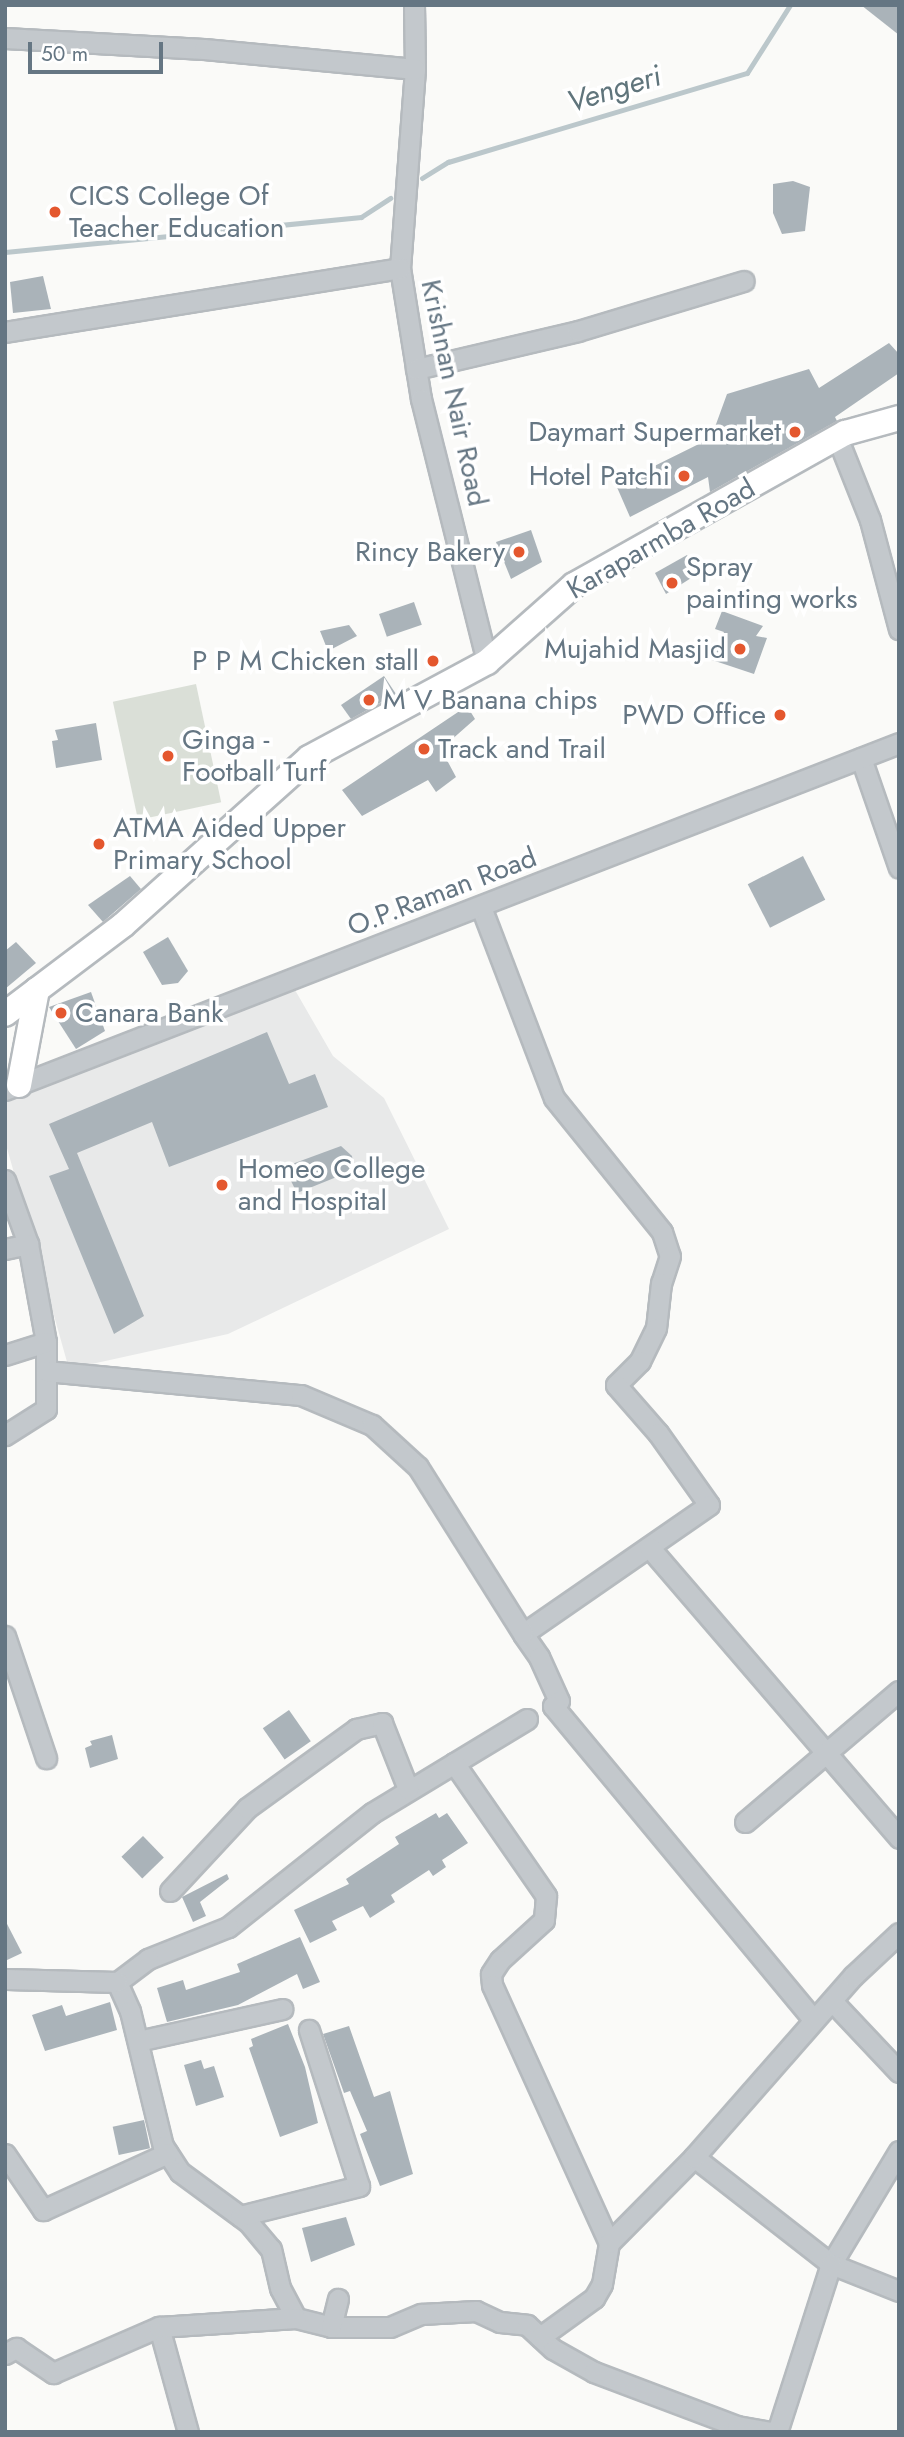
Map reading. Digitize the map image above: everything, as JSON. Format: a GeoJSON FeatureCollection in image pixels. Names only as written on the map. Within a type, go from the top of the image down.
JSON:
{"type":"FeatureCollection","features":[{"type":"Feature","properties":{"kind":"main road","name":"Karaparmba Road"},"geometry":{"type":"LineString","coordinates":[[5,1014],[123,925],[309,758],[487,662],[574,585],[837,437],[899,418]]}},
{"type":"Feature","properties":{"kind":"main road"},"geometry":{"type":"LineString","coordinates":[[12,1088],[37,990]]}},
{"type":"Feature","properties":{"kind":"street","name":"Krishnan Nair Road"},"geometry":{"type":"LineString","coordinates":[[414,5],[415,69],[400,268],[415,369],[487,662]]}},
{"type":"Feature","properties":{"kind":"street"},"geometry":{"type":"LineString","coordinates":[[5,38],[204,48],[415,69]]}},
{"type":"Feature","properties":{"kind":"street"},"geometry":{"type":"LineString","coordinates":[[5,332],[400,268]]}},
{"type":"Feature","properties":{"kind":"street"},"geometry":{"type":"LineString","coordinates":[[415,369],[578,331],[744,281]]}},
{"type":"Feature","properties":{"kind":"street"},"geometry":{"type":"LineString","coordinates":[[837,437],[870,520],[899,629]]}},
{"type":"Feature","properties":{"kind":"street","name":"O.P.Raman Road"},"geometry":{"type":"LineString","coordinates":[[12,1088],[899,743]]}},
{"type":"Feature","properties":{"kind":"street"},"geometry":{"type":"LineString","coordinates":[[861,758],[899,867]]}},
{"type":"Feature","properties":{"kind":"street"},"geometry":{"type":"LineString","coordinates":[[481,907],[554,1098],[662,1232],[670,1256],[661,1283],[656,1328],[640,1361],[616,1385],[658,1433],[709,1506],[523,1634]]}},
{"type":"Feature","properties":{"kind":"street"},"geometry":{"type":"LineString","coordinates":[[5,1180],[27,1244],[46,1342],[46,1409],[5,1435]]}},
{"type":"Feature","properties":{"kind":"street"},"geometry":{"type":"LineString","coordinates":[[5,1249],[27,1244]]}},
{"type":"Feature","properties":{"kind":"street"},"geometry":{"type":"LineString","coordinates":[[5,1355],[46,1342]]}},
{"type":"Feature","properties":{"kind":"street"},"geometry":{"type":"LineString","coordinates":[[46,1371],[301,1395],[372,1424],[418,1467],[539,1657],[559,1701],[553,1706],[814,2020]]}},
{"type":"Feature","properties":{"kind":"street"},"geometry":{"type":"LineString","coordinates":[[649,1547],[899,1838]]}},
{"type":"Feature","properties":{"kind":"street"},"geometry":{"type":"LineString","coordinates":[[5,1636],[46,1758]]}},
{"type":"Feature","properties":{"kind":"street"},"geometry":{"type":"LineString","coordinates":[[745,1822],[825,1751],[899,1691]]}},
{"type":"Feature","properties":{"kind":"street"},"geometry":{"type":"LineString","coordinates":[[5,1979],[117,1982],[148,1959],[228,1927],[257,1908],[322,1849],[408,1789],[527,1719]]}},
{"type":"Feature","properties":{"kind":"street"},"geometry":{"type":"LineString","coordinates":[[170,1891],[247,1808],[356,1729],[382,1723],[408,1789]]}},
{"type":"Feature","properties":{"kind":"street"},"geometry":{"type":"LineString","coordinates":[[454,1763],[546,1896],[544,1920],[499,1960],[491,1974],[492,1985],[609,2243],[602,2284],[594,2298],[540,2337]]}},
{"type":"Feature","properties":{"kind":"street"},"geometry":{"type":"LineString","coordinates":[[609,2243],[694,2157],[814,2020],[899,1933]]}},
{"type":"Feature","properties":{"kind":"street"},"geometry":{"type":"LineString","coordinates":[[117,1982],[138,2041],[168,2153],[180,2172],[240,2216],[271,2249],[281,2288],[296,2318]]}},
{"type":"Feature","properties":{"kind":"street"},"geometry":{"type":"LineString","coordinates":[[832,2001],[899,2072]]}},
{"type":"Feature","properties":{"kind":"street"},"geometry":{"type":"LineString","coordinates":[[138,2041],[282,2009]]}},
{"type":"Feature","properties":{"kind":"street"},"geometry":{"type":"LineString","coordinates":[[240,2216],[359,2186],[309,2030]]}},
{"type":"Feature","properties":{"kind":"street"},"geometry":{"type":"LineString","coordinates":[[5,2354],[16,2348],[53,2373],[159,2328],[296,2318],[331,2326],[390,2326],[421,2314],[476,2311],[499,2322],[527,2325],[540,2337],[594,2372],[737,2426],[775,2432],[831,2264],[899,2151]]}},
{"type":"Feature","properties":{"kind":"street"},"geometry":{"type":"LineString","coordinates":[[5,2154],[43,2210],[168,2153]]}},
{"type":"Feature","properties":{"kind":"street"},"geometry":{"type":"LineString","coordinates":[[694,2157],[831,2264],[899,2291]]}},
{"type":"Feature","properties":{"kind":"street"},"geometry":{"type":"LineString","coordinates":[[331,2326],[338,2299]]}},
{"type":"Feature","properties":{"kind":"street"},"geometry":{"type":"LineString","coordinates":[[159,2328],[188,2432]]}},
{"type":"Feature","properties":{"kind":"shaded area","name":"Ginga - Football Turf"},"geometry":{"type":"Polygon","coordinates":[[[196,684],[221,802],[138,820],[113,702],[196,684]]]}},
{"type":"Feature","properties":{"kind":"shaded area","name":"Homeo College and Hospital"},"geometry":{"type":"Polygon","coordinates":[[[295,990],[333,1056],[384,1098],[449,1229],[228,1334],[69,1369],[5,1141],[5,1103],[295,990]]]}},
{"type":"Feature","properties":{"kind":"building"},"geometry":{"type":"Polygon","coordinates":[[[861,5],[899,5],[899,35],[861,5]]]}},
{"type":"Feature","properties":{"kind":"building"},"geometry":{"type":"Polygon","coordinates":[[[793,181],[810,187],[805,231],[782,234],[773,213],[773,184],[793,181]]]}},
{"type":"Feature","properties":{"kind":"building"},"geometry":{"type":"Polygon","coordinates":[[[43,276],[51,309],[13,313],[10,282],[43,276]]]}},
{"type":"Feature","properties":{"kind":"building"},"geometry":{"type":"Polygon","coordinates":[[[889,343],[899,354],[899,373],[835,417],[837,421],[710,492],[708,477],[630,517],[616,485],[711,438],[727,394],[809,369],[819,388],[889,343]]]}},
{"type":"Feature","properties":{"kind":"building","name":"Rincy Bakery"},"geometry":{"type":"Polygon","coordinates":[[[531,530],[542,562],[511,579],[496,542],[531,530]]]}},
{"type":"Feature","properties":{"kind":"building","name":"Spray painting works"},"geometry":{"type":"Polygon","coordinates":[[[687,555],[699,573],[666,594],[655,573],[687,555]]]}},
{"type":"Feature","properties":{"kind":"building"},"geometry":{"type":"Polygon","coordinates":[[[414,602],[422,625],[387,637],[379,614],[414,602]]]}},
{"type":"Feature","properties":{"kind":"building","name":"Mujahid Masjid"},"geometry":{"type":"Polygon","coordinates":[[[722,611],[763,626],[756,636],[767,638],[754,674],[712,660],[724,632],[715,629],[722,611]]]}},
{"type":"Feature","properties":{"kind":"building"},"geometry":{"type":"Polygon","coordinates":[[[349,625],[357,636],[328,651],[320,631],[349,625]]]}},
{"type":"Feature","properties":{"kind":"building","name":"M V Banana chips"},"geometry":{"type":"Polygon","coordinates":[[[384,676],[396,694],[351,719],[341,705],[384,676]]]}},
{"type":"Feature","properties":{"kind":"building"},"geometry":{"type":"Polygon","coordinates":[[[467,706],[475,719],[441,749],[456,777],[436,792],[428,780],[362,816],[342,790],[467,706]]]}},
{"type":"Feature","properties":{"kind":"building"},"geometry":{"type":"Polygon","coordinates":[[[96,723],[102,760],[56,768],[52,741],[58,740],[55,730],[96,723]]]}},
{"type":"Feature","properties":{"kind":"building"},"geometry":{"type":"Polygon","coordinates":[[[803,856],[825,900],[770,928],[748,884],[803,856]]]}},
{"type":"Feature","properties":{"kind":"building"},"geometry":{"type":"Polygon","coordinates":[[[130,876],[141,889],[103,922],[88,905],[130,876]]]}},
{"type":"Feature","properties":{"kind":"building"},"geometry":{"type":"Polygon","coordinates":[[[168,937],[188,971],[178,983],[162,985],[143,952],[168,937]]]}},
{"type":"Feature","properties":{"kind":"building"},"geometry":{"type":"Polygon","coordinates":[[[16,942],[36,963],[5,989],[5,951],[16,942]]]}},
{"type":"Feature","properties":{"kind":"building"},"geometry":{"type":"Polygon","coordinates":[[[91,992],[105,1031],[76,1049],[49,1007],[91,992]]]}},
{"type":"Feature","properties":{"kind":"building"},"geometry":{"type":"Polygon","coordinates":[[[267,1032],[289,1084],[315,1074],[328,1107],[169,1167],[152,1122],[77,1153],[144,1316],[114,1334],[49,1176],[69,1169],[49,1124],[267,1032]]]}},
{"type":"Feature","properties":{"kind":"building"},"geometry":{"type":"Polygon","coordinates":[[[341,1146],[352,1156],[354,1170],[297,1193],[284,1167],[341,1146]]]}},
{"type":"Feature","properties":{"kind":"building"},"geometry":{"type":"Polygon","coordinates":[[[289,1710],[311,1741],[285,1759],[263,1728],[289,1710]]]}},
{"type":"Feature","properties":{"kind":"building"},"geometry":{"type":"Polygon","coordinates":[[[112,1735],[118,1759],[90,1768],[85,1748],[92,1745],[90,1741],[112,1735]]]}},
{"type":"Feature","properties":{"kind":"building"},"geometry":{"type":"Polygon","coordinates":[[[436,1813],[439,1818],[447,1813],[468,1843],[442,1860],[446,1867],[433,1876],[429,1870],[391,1895],[395,1902],[370,1918],[363,1906],[332,1921],[337,1930],[310,1943],[294,1910],[349,1884],[346,1879],[399,1844],[395,1837],[436,1813]]]}},
{"type":"Feature","properties":{"kind":"building"},"geometry":{"type":"Polygon","coordinates":[[[143,1836],[164,1858],[142,1878],[121,1857],[143,1836]]]}},
{"type":"Feature","properties":{"kind":"building"},"geometry":{"type":"Polygon","coordinates":[[[227,1874],[229,1879],[200,1902],[206,1916],[193,1922],[182,1897],[227,1874]]]}},
{"type":"Feature","properties":{"kind":"building"},"geometry":{"type":"Polygon","coordinates":[[[5,1920],[22,1953],[5,1961],[5,1920]]]}},
{"type":"Feature","properties":{"kind":"building"},"geometry":{"type":"Polygon","coordinates":[[[300,1937],[320,1982],[303,1989],[297,1974],[238,2005],[167,2022],[157,1988],[183,1980],[186,1990],[240,1972],[237,1964],[300,1937]]]}},
{"type":"Feature","properties":{"kind":"building"},"geometry":{"type":"Polygon","coordinates":[[[110,2002],[117,2030],[45,2051],[32,2015],[62,2005],[66,2016],[110,2002]]]}},
{"type":"Feature","properties":{"kind":"building"},"geometry":{"type":"Polygon","coordinates":[[[288,2024],[305,2067],[318,2123],[280,2137],[249,2048],[253,2046],[251,2039],[288,2024]]]}},
{"type":"Feature","properties":{"kind":"building"},"geometry":{"type":"Polygon","coordinates":[[[349,2026],[374,2097],[390,2091],[413,2174],[380,2186],[360,2134],[367,2131],[350,2091],[344,2093],[323,2034],[349,2026]]]}},
{"type":"Feature","properties":{"kind":"building"},"geometry":{"type":"Polygon","coordinates":[[[201,2060],[204,2069],[214,2066],[224,2097],[196,2106],[184,2065],[201,2060]]]}},
{"type":"Feature","properties":{"kind":"building"},"geometry":{"type":"Polygon","coordinates":[[[144,2120],[150,2148],[119,2155],[113,2127],[144,2120]]]}},
{"type":"Feature","properties":{"kind":"building"},"geometry":{"type":"Polygon","coordinates":[[[346,2217],[355,2245],[311,2262],[302,2228],[346,2217]]]}},
{"type":"Feature","properties":{"kind":"waterway","name":"Vengeri"},"geometry":{"type":"LineString","coordinates":[[422,178],[448,162],[747,73],[790,5]]}},
{"type":"Feature","properties":{"kind":"waterway","name":"Vengeri"},"geometry":{"type":"LineString","coordinates":[[5,252],[361,217],[390,198]]}},
{"type":"Feature","properties":{"kind":"place","name":"CICS College Of Teacher Education"},"geometry":{"type":"Point","coordinates":[55,212]}},
{"type":"Feature","properties":{"kind":"place","name":"Daymart Supermarket"},"geometry":{"type":"Point","coordinates":[795,432]}},
{"type":"Feature","properties":{"kind":"place","name":"Hotel Patchi"},"geometry":{"type":"Point","coordinates":[684,476]}},
{"type":"Feature","properties":{"kind":"place","name":"Rincy Bakery"},"geometry":{"type":"Point","coordinates":[519,552]}},
{"type":"Feature","properties":{"kind":"place","name":"Spray painting works"},"geometry":{"type":"Point","coordinates":[672,583]}},
{"type":"Feature","properties":{"kind":"place","name":"Mujahid Masjid"},"geometry":{"type":"Point","coordinates":[740,649]}},
{"type":"Feature","properties":{"kind":"place","name":"P P M Chicken stall"},"geometry":{"type":"Point","coordinates":[433,661]}},
{"type":"Feature","properties":{"kind":"place","name":"M V Banana chips"},"geometry":{"type":"Point","coordinates":[369,700]}},
{"type":"Feature","properties":{"kind":"place","name":"PWD Office"},"geometry":{"type":"Point","coordinates":[780,715]}},
{"type":"Feature","properties":{"kind":"place","name":"Track and Trail"},"geometry":{"type":"Point","coordinates":[424,749]}},
{"type":"Feature","properties":{"kind":"place","name":"Ginga - Football Turf"},"geometry":{"type":"Point","coordinates":[168,756]}},
{"type":"Feature","properties":{"kind":"place","name":"ATMA Aided Upper Primary School"},"geometry":{"type":"Point","coordinates":[99,844]}},
{"type":"Feature","properties":{"kind":"place","name":"Canara Bank"},"geometry":{"type":"Point","coordinates":[61,1013]}},
{"type":"Feature","properties":{"kind":"place","name":"Homeo College and Hospital"},"geometry":{"type":"Point","coordinates":[222,1185]}}]}
